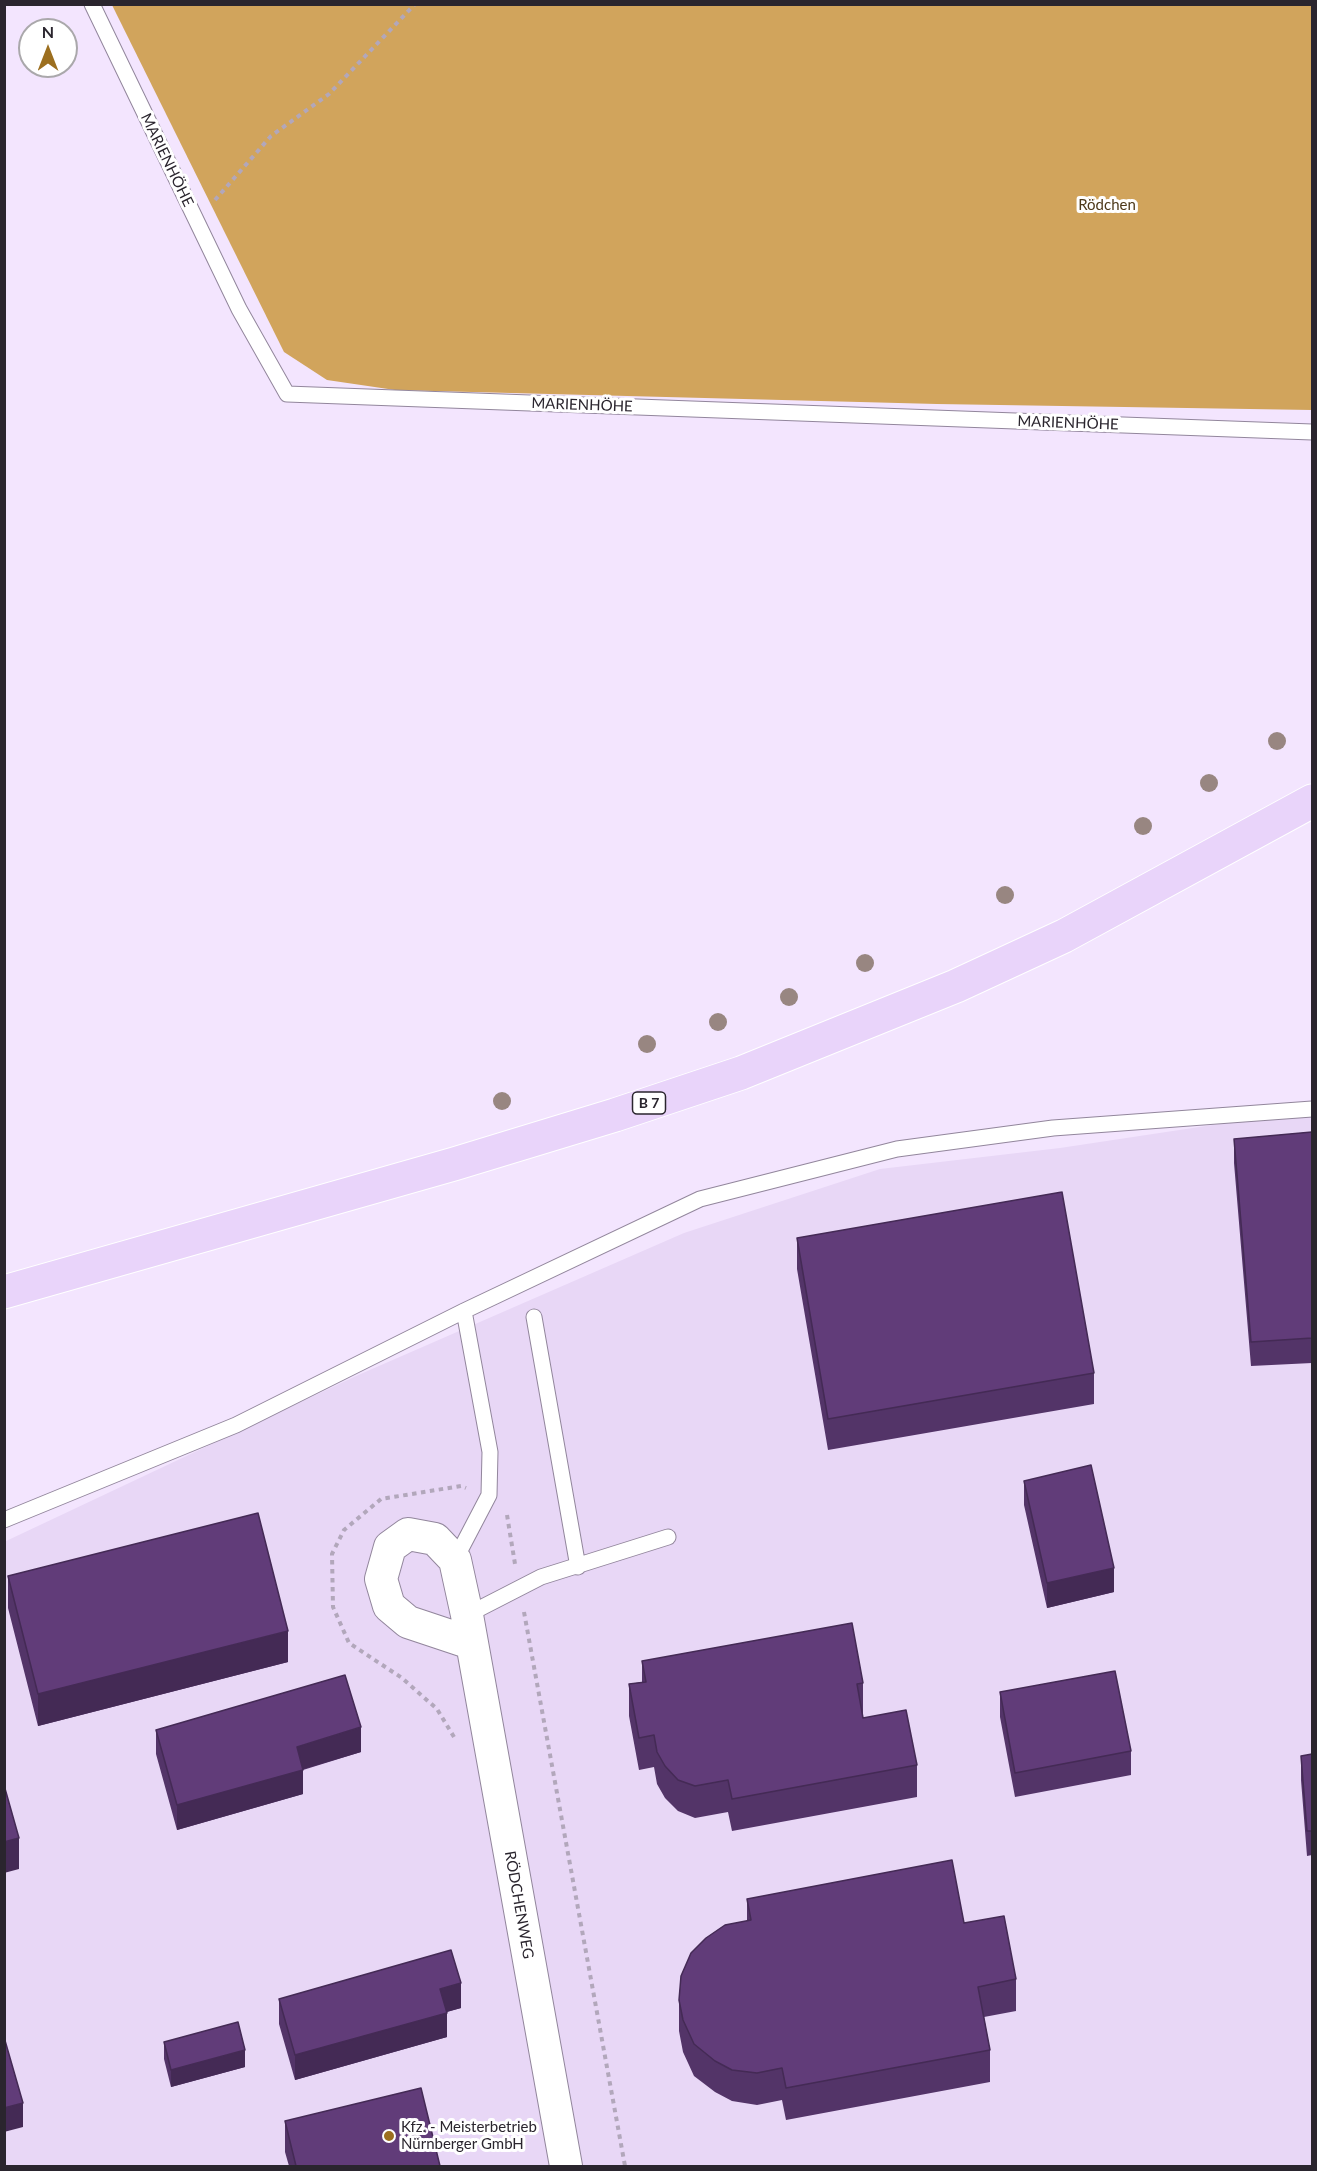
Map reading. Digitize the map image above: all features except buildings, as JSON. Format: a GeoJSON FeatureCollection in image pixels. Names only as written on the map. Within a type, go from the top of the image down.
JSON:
{"type":"FeatureCollection","features":[{"type":"Feature","properties":{"kind":"main road","name":"B 7"},"geometry":{"type":"LineString","coordinates":[[4,1292],[464,1161],[615,1115],[741,1073],[956,986],[1064,936],[1312,801]]}},
{"type":"Feature","properties":{"kind":"street"},"geometry":{"type":"LineString","coordinates":[[455,1560],[435,1539],[408,1534],[390,1547],[381,1579],[388,1606],[408,1622],[469,1629]]}},
{"type":"Feature","properties":{"kind":"street","name":"RÖDCHENWEG"},"geometry":{"type":"LineString","coordinates":[[455,1560],[566,2166]]}},
{"type":"Feature","properties":{"kind":"lane","name":"MARIENHÖHE"},"geometry":{"type":"LineString","coordinates":[[92,4],[239,309],[287,394],[1312,432]]}},
{"type":"Feature","properties":{"kind":"lane"},"geometry":{"type":"LineString","coordinates":[[4,1520],[236,1425],[464,1311],[700,1200],[897,1149],[1053,1128],[1312,1109]]}},
{"type":"Feature","properties":{"kind":"lane"},"geometry":{"type":"LineString","coordinates":[[455,1560],[489,1495],[490,1452],[464,1311]]}},
{"type":"Feature","properties":{"kind":"lane"},"geometry":{"type":"LineString","coordinates":[[534,1317],[578,1567]]}},
{"type":"Feature","properties":{"kind":"lane"},"geometry":{"type":"LineString","coordinates":[[469,1629],[520,1589],[541,1576],[578,1567],[668,1537]]}},
{"type":"Feature","properties":{"kind":"path"},"geometry":{"type":"LineString","coordinates":[[197,221],[271,136],[329,94],[415,4]]}},
{"type":"Feature","properties":{"kind":"path"},"geometry":{"type":"LineString","coordinates":[[455,1739],[437,1709],[402,1678],[349,1643],[333,1606],[332,1554],[344,1530],[381,1499],[460,1486],[489,1495],[506,1507],[625,2166]]}},
{"type":"Feature","properties":{"kind":"shaded area"},"geometry":{"type":"Polygon","coordinates":[[[1312,1110],[1312,2166],[5,2166],[4,1542],[356,1376],[684,1233],[880,1169],[1060,1148],[1312,1110]]]}},
{"type":"Feature","properties":{"kind":"green space","name":"Rödchen"},"geometry":{"type":"Polygon","coordinates":[[[112,5],[1312,5],[1312,410],[937,404],[395,390],[327,380],[284,352],[112,5]]]}},
{"type":"Feature","properties":{"kind":"place","name":"Kfz. - Meisterbetrieb Nürnberger GmbH"},"geometry":{"type":"Point","coordinates":[389,2136]}}]}
